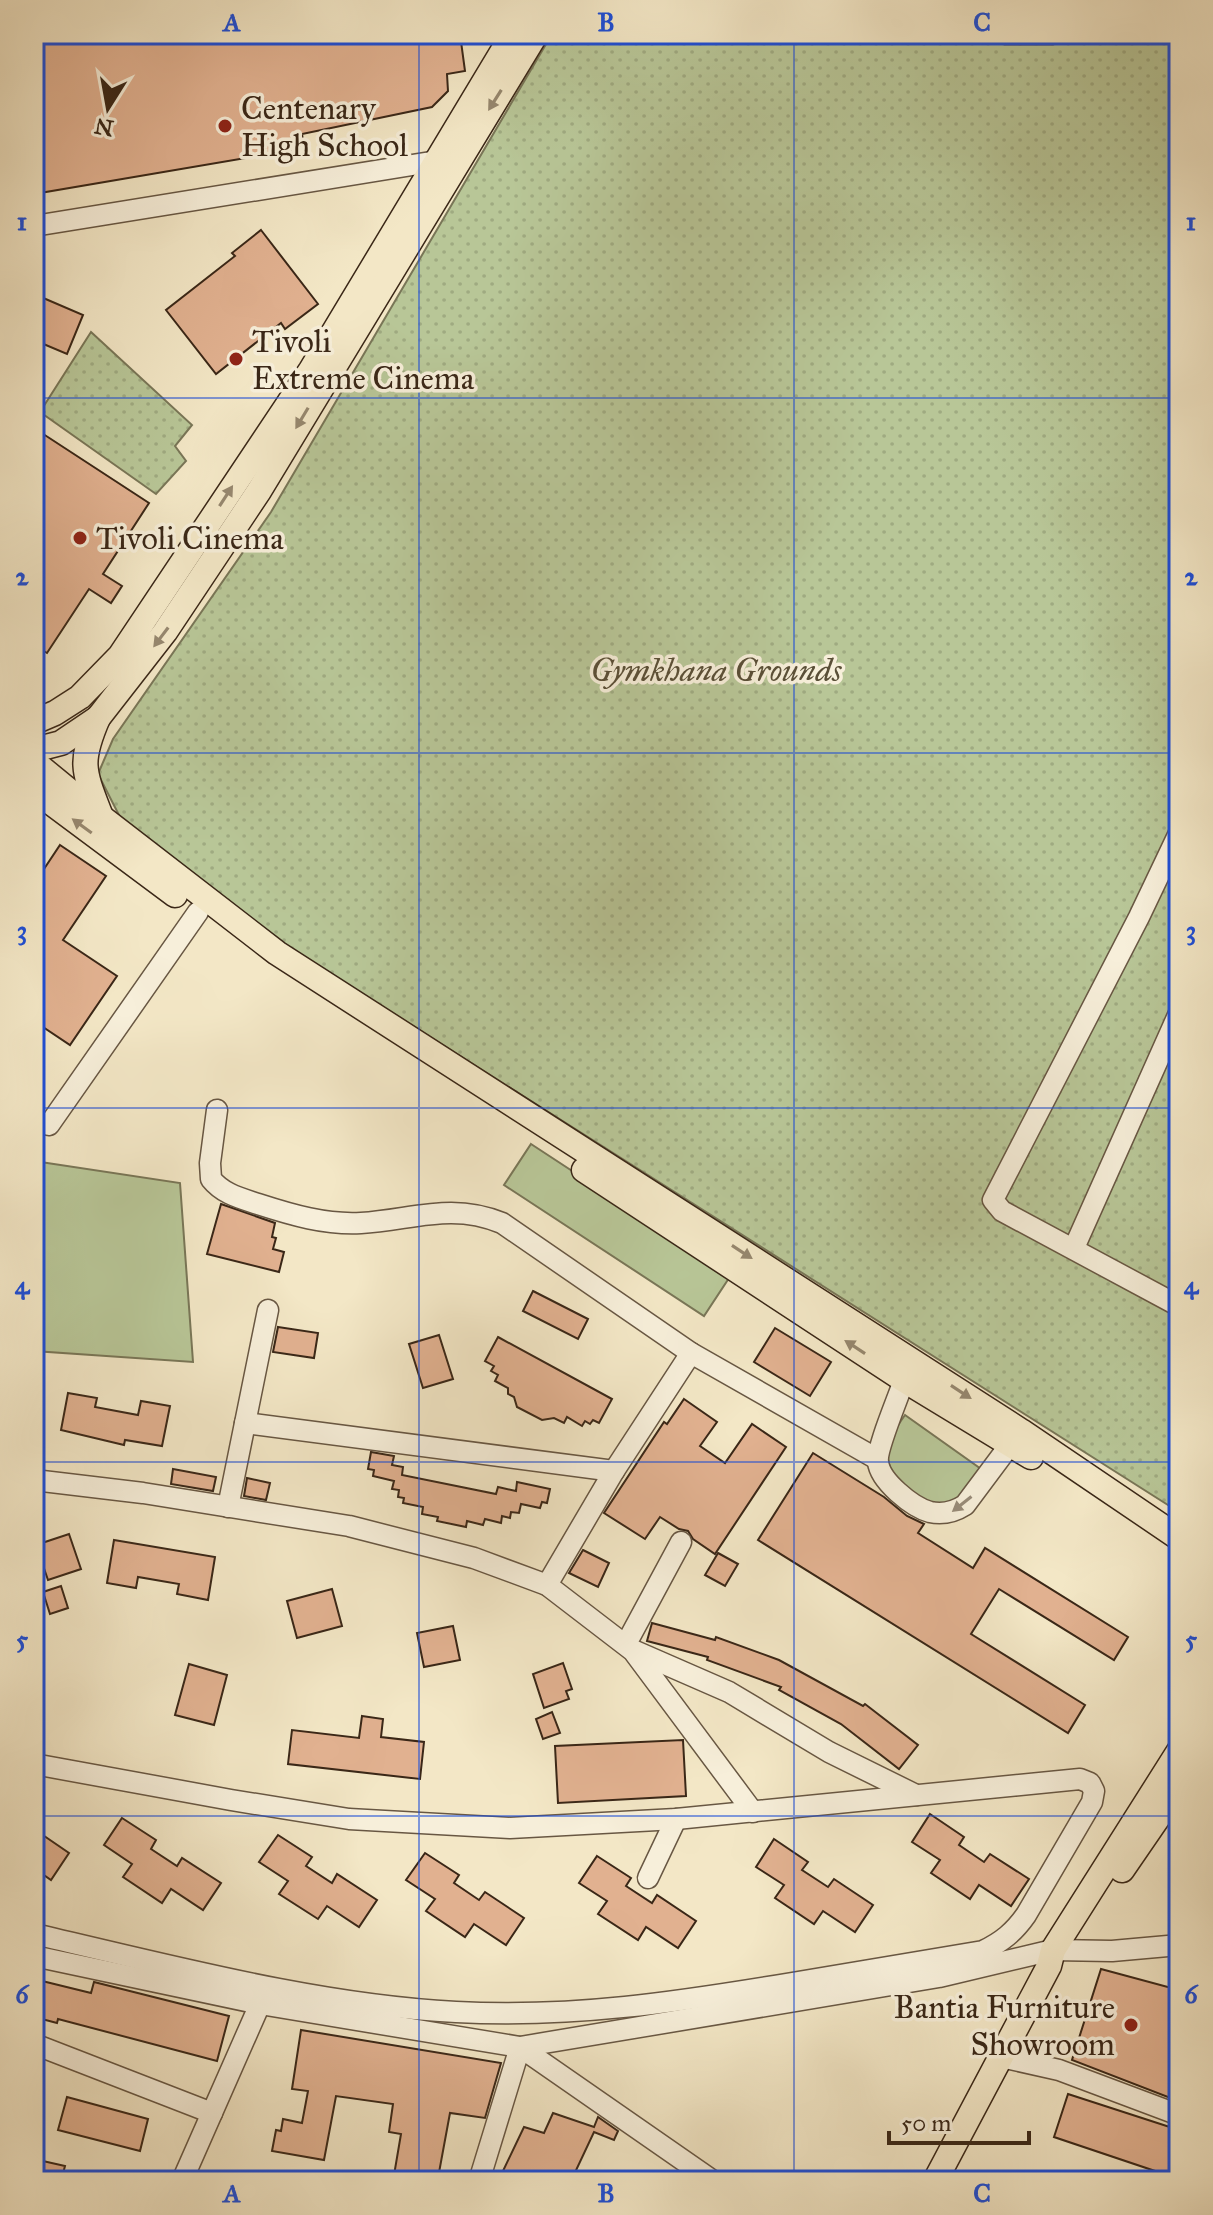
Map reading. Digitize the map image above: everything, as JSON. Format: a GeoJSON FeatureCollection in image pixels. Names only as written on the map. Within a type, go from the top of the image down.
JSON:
{"type":"FeatureCollection","features":[{"type":"Feature","properties":{"kind":"main road"},"geometry":{"type":"LineString","coordinates":[[34,722],[80,697],[120,656],[311,370],[513,34]]}},
{"type":"Feature","properties":{"kind":"main road"},"geometry":{"type":"LineString","coordinates":[[101,817],[84,774],[86,747],[98,718],[165,632],[259,491],[536,34]]}},
{"type":"Feature","properties":{"kind":"main road"},"geometry":{"type":"LineString","coordinates":[[34,750],[61,743],[98,718]]}},
{"type":"Feature","properties":{"kind":"main road"},"geometry":{"type":"LineString","coordinates":[[34,762],[47,791],[198,912],[270,964],[904,1380],[1016,1437],[1179,1557]]}},
{"type":"Feature","properties":{"kind":"main road"},"geometry":{"type":"LineString","coordinates":[[47,791],[101,817],[277,953],[1016,1437],[1179,1538]]}},
{"type":"Feature","properties":{"kind":"main road"},"geometry":{"type":"LineString","coordinates":[[940,2180],[1001,2057],[1057,1956],[1179,1751]]}},
{"type":"Feature","properties":{"kind":"main road"},"geometry":{"type":"LineString","coordinates":[[1057,1956],[1179,1787]]}},
{"type":"Feature","properties":{"kind":"street"},"geometry":{"type":"LineString","coordinates":[[1007,34],[1051,34]]}},
{"type":"Feature","properties":{"kind":"street"},"geometry":{"type":"LineString","coordinates":[[34,226],[437,161]]}},
{"type":"Feature","properties":{"kind":"street"},"geometry":{"type":"LineString","coordinates":[[1179,833],[993,1200],[1002,1211],[1179,1306]]}},
{"type":"Feature","properties":{"kind":"street"},"geometry":{"type":"LineString","coordinates":[[49,1125],[198,912]]}},
{"type":"Feature","properties":{"kind":"street"},"geometry":{"type":"LineString","coordinates":[[1074,1248],[1179,1013]]}},
{"type":"Feature","properties":{"kind":"street"},"geometry":{"type":"LineString","coordinates":[[217,1110],[211,1179],[228,1195],[297,1217],[333,1222],[361,1223],[430,1212],[483,1215],[502,1223],[691,1353],[877,1459]]}},
{"type":"Feature","properties":{"kind":"street"},"geometry":{"type":"LineString","coordinates":[[228,1507],[268,1310]]}},
{"type":"Feature","properties":{"kind":"street"},"geometry":{"type":"LineString","coordinates":[[547,1585],[614,1471],[691,1353]]}},
{"type":"Feature","properties":{"kind":"street"},"geometry":{"type":"LineString","coordinates":[[904,1380],[877,1459],[881,1474],[889,1484],[920,1507],[928,1511],[954,1512],[965,1505],[1016,1437]]}},
{"type":"Feature","properties":{"kind":"street"},"geometry":{"type":"LineString","coordinates":[[245,1423],[614,1471]]}},
{"type":"Feature","properties":{"kind":"street"},"geometry":{"type":"LineString","coordinates":[[34,1480],[349,1526],[474,1558],[547,1585],[630,1647],[729,1692],[829,1752],[916,1795]]}},
{"type":"Feature","properties":{"kind":"street"},"geometry":{"type":"LineString","coordinates":[[630,1647],[681,1542]]}},
{"type":"Feature","properties":{"kind":"street"},"geometry":{"type":"LineString","coordinates":[[630,1647],[753,1812]]}},
{"type":"Feature","properties":{"kind":"street"},"geometry":{"type":"LineString","coordinates":[[34,1764],[349,1819],[510,1828],[676,1819],[1080,1779],[1090,1783],[1094,1791],[1092,1802],[1026,1915],[1001,1942],[983,1951],[687,2000],[581,2012],[530,2014],[392,2007],[259,1985],[34,1934]]}},
{"type":"Feature","properties":{"kind":"street"},"geometry":{"type":"LineString","coordinates":[[648,1878],[676,1819]]}},
{"type":"Feature","properties":{"kind":"street"},"geometry":{"type":"LineString","coordinates":[[34,1956],[260,2004],[520,2047],[1057,1956],[1179,1945]]}},
{"type":"Feature","properties":{"kind":"street"},"geometry":{"type":"LineString","coordinates":[[182,2181],[260,2004]]}},
{"type":"Feature","properties":{"kind":"street"},"geometry":{"type":"LineString","coordinates":[[34,2044],[212,2113]]}},
{"type":"Feature","properties":{"kind":"street"},"geometry":{"type":"LineString","coordinates":[[479,2181],[520,2047]]}},
{"type":"Feature","properties":{"kind":"street"},"geometry":{"type":"LineString","coordinates":[[520,2047],[713,2181]]}},
{"type":"Feature","properties":{"kind":"street"},"geometry":{"type":"LineString","coordinates":[[1001,2057],[1059,2070],[1179,2115]]}},
{"type":"Feature","properties":{"kind":"green space","name":"Gymkhana Grounds"},"geometry":{"type":"Polygon","coordinates":[[[552,34],[1179,34],[1179,1512],[282,943],[122,821],[98,774],[113,739],[271,512],[552,34]]]}},
{"type":"Feature","properties":{"kind":"green space"},"geometry":{"type":"Polygon","coordinates":[[[91,332],[192,425],[175,446],[186,461],[156,494],[40,412],[91,332]]]}},
{"type":"Feature","properties":{"kind":"green space"},"geometry":{"type":"Polygon","coordinates":[[[531,1144],[731,1275],[704,1316],[504,1185],[531,1144]]]}},
{"type":"Feature","properties":{"kind":"green space"},"geometry":{"type":"Polygon","coordinates":[[[34,1161],[180,1183],[193,1362],[34,1351],[34,1161]]]}},
{"type":"Feature","properties":{"kind":"green space"},"geometry":{"type":"Polygon","coordinates":[[[905,1415],[981,1469],[964,1492],[951,1502],[932,1503],[921,1498],[910,1492],[894,1474],[889,1464],[888,1450],[905,1415]]]}},
{"type":"Feature","properties":{"kind":"building","name":"Centenary High School"},"geometry":{"type":"Polygon","coordinates":[[[34,34],[413,34],[413,38],[460,34],[465,71],[447,74],[448,91],[432,107],[302,134],[304,148],[34,194],[34,34]]]}},
{"type":"Feature","properties":{"kind":"building"},"geometry":{"type":"Polygon","coordinates":[[[261,230],[318,304],[285,329],[281,323],[216,374],[166,310],[235,256],[232,253],[261,230]]]}},
{"type":"Feature","properties":{"kind":"building"},"geometry":{"type":"Polygon","coordinates":[[[34,294],[83,315],[67,354],[34,340],[34,294]]]}},
{"type":"Feature","properties":{"kind":"building","name":"Tivoli Cinema"},"geometry":{"type":"Polygon","coordinates":[[[34,428],[149,503],[103,574],[122,586],[111,603],[89,589],[47,653],[34,645],[34,428]]]}},
{"type":"Feature","properties":{"kind":"building"},"geometry":{"type":"Polygon","coordinates":[[[60,845],[106,876],[63,940],[117,976],[70,1045],[34,1021],[34,884],[60,845]]]}},
{"type":"Feature","properties":{"kind":"building"},"geometry":{"type":"Polygon","coordinates":[[[221,1204],[275,1223],[273,1249],[284,1252],[279,1272],[207,1254],[221,1204]]]}},
{"type":"Feature","properties":{"kind":"building"},"geometry":{"type":"Polygon","coordinates":[[[533,1291],[588,1319],[578,1339],[523,1311],[533,1291]]]}},
{"type":"Feature","properties":{"kind":"building"},"geometry":{"type":"Polygon","coordinates":[[[278,1327],[318,1333],[314,1358],[273,1352],[278,1327]]]}},
{"type":"Feature","properties":{"kind":"building"},"geometry":{"type":"Polygon","coordinates":[[[775,1328],[831,1362],[810,1396],[754,1362],[775,1328]]]}},
{"type":"Feature","properties":{"kind":"building"},"geometry":{"type":"Polygon","coordinates":[[[439,1335],[453,1379],[423,1388],[409,1344],[439,1335]]]}},
{"type":"Feature","properties":{"kind":"building"},"geometry":{"type":"Polygon","coordinates":[[[498,1337],[612,1399],[599,1423],[585,1421],[582,1426],[567,1417],[564,1423],[554,1418],[542,1420],[517,1407],[514,1397],[508,1394],[508,1388],[495,1381],[498,1375],[491,1371],[494,1366],[485,1361],[498,1337]]]}},
{"type":"Feature","properties":{"kind":"building"},"geometry":{"type":"Polygon","coordinates":[[[68,1393],[97,1398],[95,1407],[138,1415],[141,1401],[170,1406],[162,1446],[125,1440],[124,1445],[61,1430],[68,1393]]]}},
{"type":"Feature","properties":{"kind":"building"},"geometry":{"type":"Polygon","coordinates":[[[684,1399],[717,1422],[700,1446],[725,1463],[752,1424],[786,1447],[715,1554],[693,1539],[688,1531],[660,1517],[645,1539],[604,1513],[664,1422],[667,1424],[684,1399]]]}},
{"type":"Feature","properties":{"kind":"building"},"geometry":{"type":"Polygon","coordinates":[[[371,1452],[394,1456],[392,1465],[403,1467],[402,1475],[496,1494],[498,1487],[516,1491],[517,1482],[550,1489],[547,1503],[542,1502],[540,1508],[521,1504],[519,1513],[511,1512],[510,1518],[502,1516],[501,1523],[485,1519],[483,1525],[467,1521],[466,1527],[437,1521],[438,1517],[422,1514],[423,1507],[403,1503],[404,1498],[398,1497],[399,1490],[392,1489],[394,1481],[373,1476],[374,1470],[368,1469],[371,1452]]]}},
{"type":"Feature","properties":{"kind":"building"},"geometry":{"type":"Polygon","coordinates":[[[813,1453],[884,1497],[907,1516],[924,1524],[918,1533],[973,1568],[985,1548],[1128,1637],[1114,1660],[999,1589],[971,1634],[1085,1705],[1068,1733],[758,1540],[813,1453]]]}},
{"type":"Feature","properties":{"kind":"building"},"geometry":{"type":"Polygon","coordinates":[[[173,1469],[216,1477],[213,1491],[171,1484],[173,1469]]]}},
{"type":"Feature","properties":{"kind":"building"},"geometry":{"type":"Polygon","coordinates":[[[247,1478],[270,1483],[266,1500],[244,1496],[247,1478]]]}},
{"type":"Feature","properties":{"kind":"building"},"geometry":{"type":"Polygon","coordinates":[[[69,1534],[81,1569],[48,1580],[36,1545],[69,1534]]]}},
{"type":"Feature","properties":{"kind":"building"},"geometry":{"type":"Polygon","coordinates":[[[114,1540],[215,1557],[208,1600],[177,1594],[179,1584],[138,1577],[136,1588],[107,1583],[114,1540]]]}},
{"type":"Feature","properties":{"kind":"building"},"geometry":{"type":"Polygon","coordinates":[[[583,1550],[609,1563],[598,1587],[569,1573],[583,1550]]]}},
{"type":"Feature","properties":{"kind":"building"},"geometry":{"type":"Polygon","coordinates":[[[718,1553],[738,1564],[725,1586],[705,1575],[718,1553]]]}},
{"type":"Feature","properties":{"kind":"building"},"geometry":{"type":"Polygon","coordinates":[[[61,1586],[68,1608],[50,1614],[43,1592],[61,1586]]]}},
{"type":"Feature","properties":{"kind":"building"},"geometry":{"type":"Polygon","coordinates":[[[332,1589],[342,1626],[297,1638],[287,1601],[332,1589]]]}},
{"type":"Feature","properties":{"kind":"building"},"geometry":{"type":"Polygon","coordinates":[[[652,1623],[715,1640],[716,1637],[779,1660],[863,1706],[865,1704],[918,1745],[899,1769],[841,1724],[779,1690],[781,1687],[707,1660],[708,1657],[647,1641],[652,1623]]]}},
{"type":"Feature","properties":{"kind":"building"},"geometry":{"type":"Polygon","coordinates":[[[453,1626],[460,1660],[424,1667],[417,1633],[453,1626]]]}},
{"type":"Feature","properties":{"kind":"building"},"geometry":{"type":"Polygon","coordinates":[[[563,1663],[572,1689],[566,1691],[569,1699],[544,1708],[533,1674],[563,1663]]]}},
{"type":"Feature","properties":{"kind":"building"},"geometry":{"type":"Polygon","coordinates":[[[189,1664],[227,1675],[214,1725],[175,1715],[189,1664]]]}},
{"type":"Feature","properties":{"kind":"building"},"geometry":{"type":"Polygon","coordinates":[[[552,1712],[560,1733],[543,1739],[536,1719],[552,1712]]]}},
{"type":"Feature","properties":{"kind":"building"},"geometry":{"type":"Polygon","coordinates":[[[362,1716],[383,1719],[381,1737],[424,1742],[420,1779],[288,1764],[292,1730],[359,1738],[362,1716]]]}},
{"type":"Feature","properties":{"kind":"building"},"geometry":{"type":"Polygon","coordinates":[[[683,1740],[686,1796],[558,1803],[555,1746],[683,1740]]]}},
{"type":"Feature","properties":{"kind":"building"},"geometry":{"type":"Polygon","coordinates":[[[930,1814],[964,1837],[959,1845],[984,1862],[990,1854],[1029,1879],[1011,1906],[979,1885],[970,1899],[931,1873],[940,1860],[912,1842],[930,1814]]]}},
{"type":"Feature","properties":{"kind":"building"},"geometry":{"type":"Polygon","coordinates":[[[122,1818],[156,1840],[151,1849],[177,1866],[182,1858],[221,1883],[203,1910],[171,1889],[162,1903],[123,1877],[132,1864],[104,1845],[122,1818]]]}},
{"type":"Feature","properties":{"kind":"building"},"geometry":{"type":"Polygon","coordinates":[[[34,1829],[69,1853],[51,1880],[34,1868],[34,1829]]]}},
{"type":"Feature","properties":{"kind":"building"},"geometry":{"type":"Polygon","coordinates":[[[278,1835],[312,1857],[306,1866],[332,1883],[337,1874],[377,1900],[359,1927],[327,1906],[318,1919],[279,1894],[288,1881],[259,1862],[278,1835]]]}},
{"type":"Feature","properties":{"kind":"building"},"geometry":{"type":"Polygon","coordinates":[[[774,1839],[808,1862],[802,1870],[828,1887],[834,1879],[873,1905],[855,1932],[823,1911],[814,1924],[775,1898],[784,1885],[756,1867],[774,1839]]]}},
{"type":"Feature","properties":{"kind":"building"},"geometry":{"type":"Polygon","coordinates":[[[425,1853],[459,1875],[454,1883],[479,1900],[485,1892],[524,1918],[506,1945],[474,1924],[465,1937],[426,1911],[435,1899],[406,1880],[425,1853]]]}},
{"type":"Feature","properties":{"kind":"building"},"geometry":{"type":"Polygon","coordinates":[[[597,1856],[631,1878],[626,1886],[652,1903],[657,1895],[696,1921],[678,1948],[646,1927],[638,1940],[598,1914],[607,1901],[579,1883],[597,1856]]]}},
{"type":"Feature","properties":{"kind":"building","name":"Bantia Furniture Showroom"},"geometry":{"type":"Polygon","coordinates":[[[1101,1969],[1179,1990],[1179,2085],[1173,2099],[1072,2060],[1101,1969]]]}},
{"type":"Feature","properties":{"kind":"building"},"geometry":{"type":"Polygon","coordinates":[[[34,1979],[91,1993],[94,1982],[229,2016],[217,2061],[58,2019],[57,2023],[34,2017],[34,1979]]]}},
{"type":"Feature","properties":{"kind":"building"},"geometry":{"type":"Polygon","coordinates":[[[301,2030],[501,2063],[485,2118],[450,2113],[438,2178],[427,2175],[425,2181],[393,2181],[401,2134],[389,2132],[393,2104],[336,2096],[324,2160],[272,2151],[276,2130],[281,2131],[283,2119],[302,2123],[308,2091],[292,2089],[301,2030]]]}},
{"type":"Feature","properties":{"kind":"building"},"geometry":{"type":"Polygon","coordinates":[[[1068,2094],[1179,2130],[1179,2179],[1054,2137],[1068,2094]]]}},
{"type":"Feature","properties":{"kind":"building"},"geometry":{"type":"Polygon","coordinates":[[[67,2097],[148,2119],[140,2151],[58,2130],[67,2097]]]}},
{"type":"Feature","properties":{"kind":"building"},"geometry":{"type":"Polygon","coordinates":[[[553,2113],[594,2127],[598,2117],[618,2131],[614,2140],[594,2132],[571,2181],[519,2181],[502,2173],[524,2127],[544,2133],[553,2113]]]}},
{"type":"Feature","properties":{"kind":"building"},"geometry":{"type":"Polygon","coordinates":[[[34,2159],[65,2166],[61,2181],[34,2181],[34,2159]]]}},
{"type":"Feature","properties":{"kind":"place","name":"Centenary High School"},"geometry":{"type":"Point","coordinates":[225,126]}},
{"type":"Feature","properties":{"kind":"place","name":"Tivoli Extreme Cinema"},"geometry":{"type":"Point","coordinates":[236,359]}},
{"type":"Feature","properties":{"kind":"place","name":"Tivoli Cinema"},"geometry":{"type":"Point","coordinates":[80,538]}},
{"type":"Feature","properties":{"kind":"place","name":"Bantia Furniture Showroom"},"geometry":{"type":"Point","coordinates":[1131,2025]}}]}
